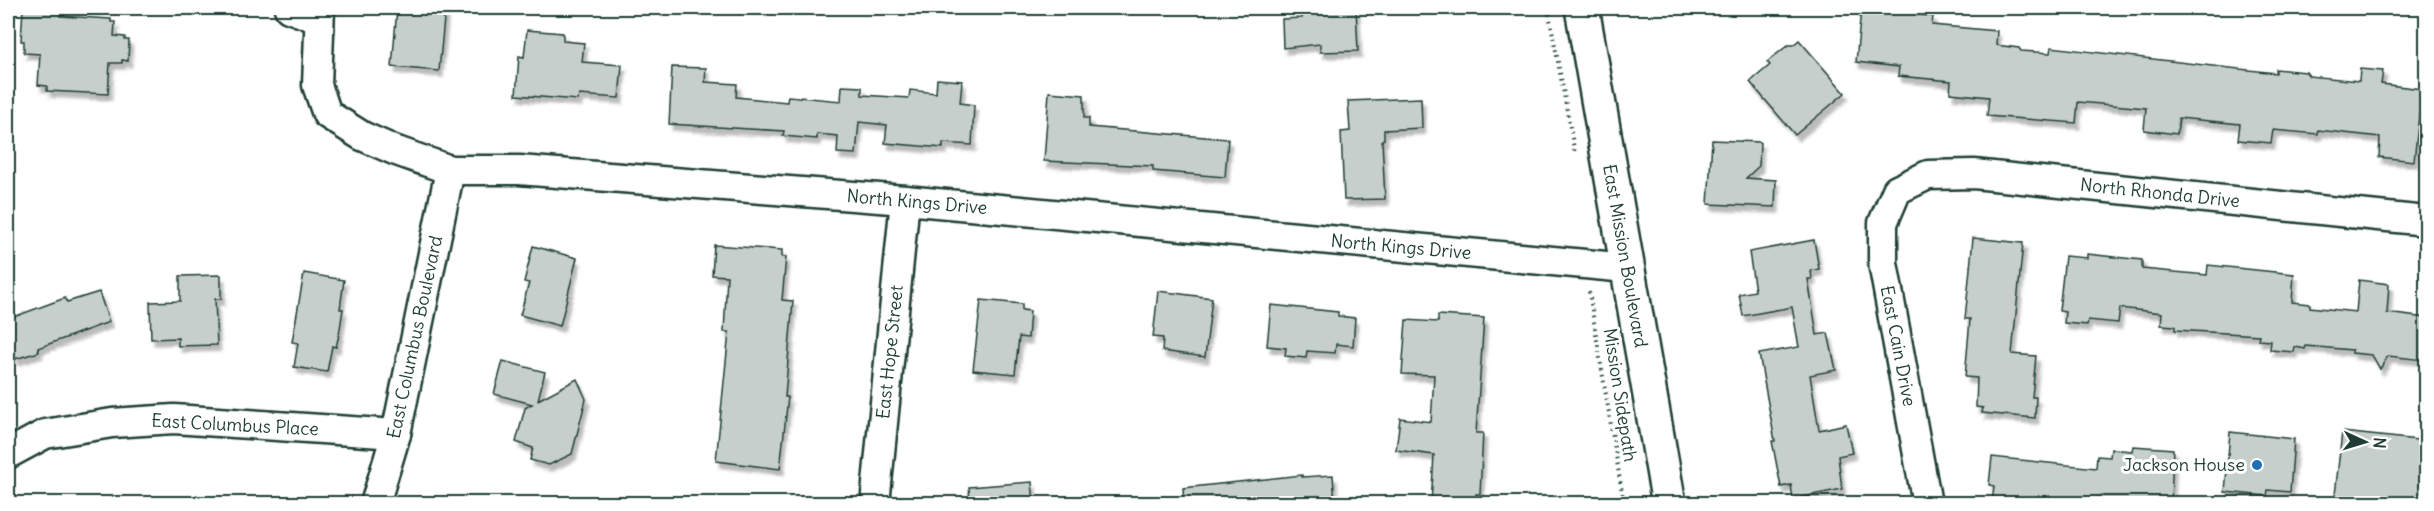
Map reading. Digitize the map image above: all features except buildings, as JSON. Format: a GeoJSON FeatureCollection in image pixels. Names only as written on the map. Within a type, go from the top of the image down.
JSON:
{"type":"FeatureCollection","features":[{"type":"Feature","properties":{"kind":"main road","name":"East Mission Boulevard"},"geometry":{"type":"LineString","coordinates":[[1582,8],[1669,504]]}},
{"type":"Feature","properties":{"kind":"street"},"geometry":{"type":"LineString","coordinates":[[289,8],[320,13]]}},
{"type":"Feature","properties":{"kind":"street","name":"North Kings Drive"},"geometry":{"type":"LineString","coordinates":[[320,13],[316,86],[327,114],[362,136],[450,170],[519,170],[905,200],[1627,268]]}},
{"type":"Feature","properties":{"kind":"street","name":"East Columbus Boulevard"},"geometry":{"type":"LineString","coordinates":[[375,504],[396,434],[450,170]]}},
{"type":"Feature","properties":{"kind":"street","name":"North Rhonda Drive"},"geometry":{"type":"LineString","coordinates":[[1897,190],[1928,175],[1974,174],[2427,221]]}},
{"type":"Feature","properties":{"kind":"street","name":"East Cain Drive"},"geometry":{"type":"LineString","coordinates":[[1897,190],[1883,223],[1883,263],[1927,504]]}},
{"type":"Feature","properties":{"kind":"street","name":"East Hope Street"},"geometry":{"type":"LineString","coordinates":[[875,504],[905,200]]}},
{"type":"Feature","properties":{"kind":"street","name":"East Columbus Place"},"geometry":{"type":"LineString","coordinates":[[8,454],[45,434],[112,423],[174,419],[396,434]]}},
{"type":"Feature","properties":{"kind":"path"},"geometry":{"type":"LineString","coordinates":[[1548,8],[1576,160]]}},
{"type":"Feature","properties":{"kind":"path","name":"Mission Sidepath"},"geometry":{"type":"LineString","coordinates":[[1589,291],[1624,504]]}},
{"type":"Feature","properties":{"kind":"place","name":"Jackson House"},"geometry":{"type":"Point","coordinates":[2257,465]}}]}
